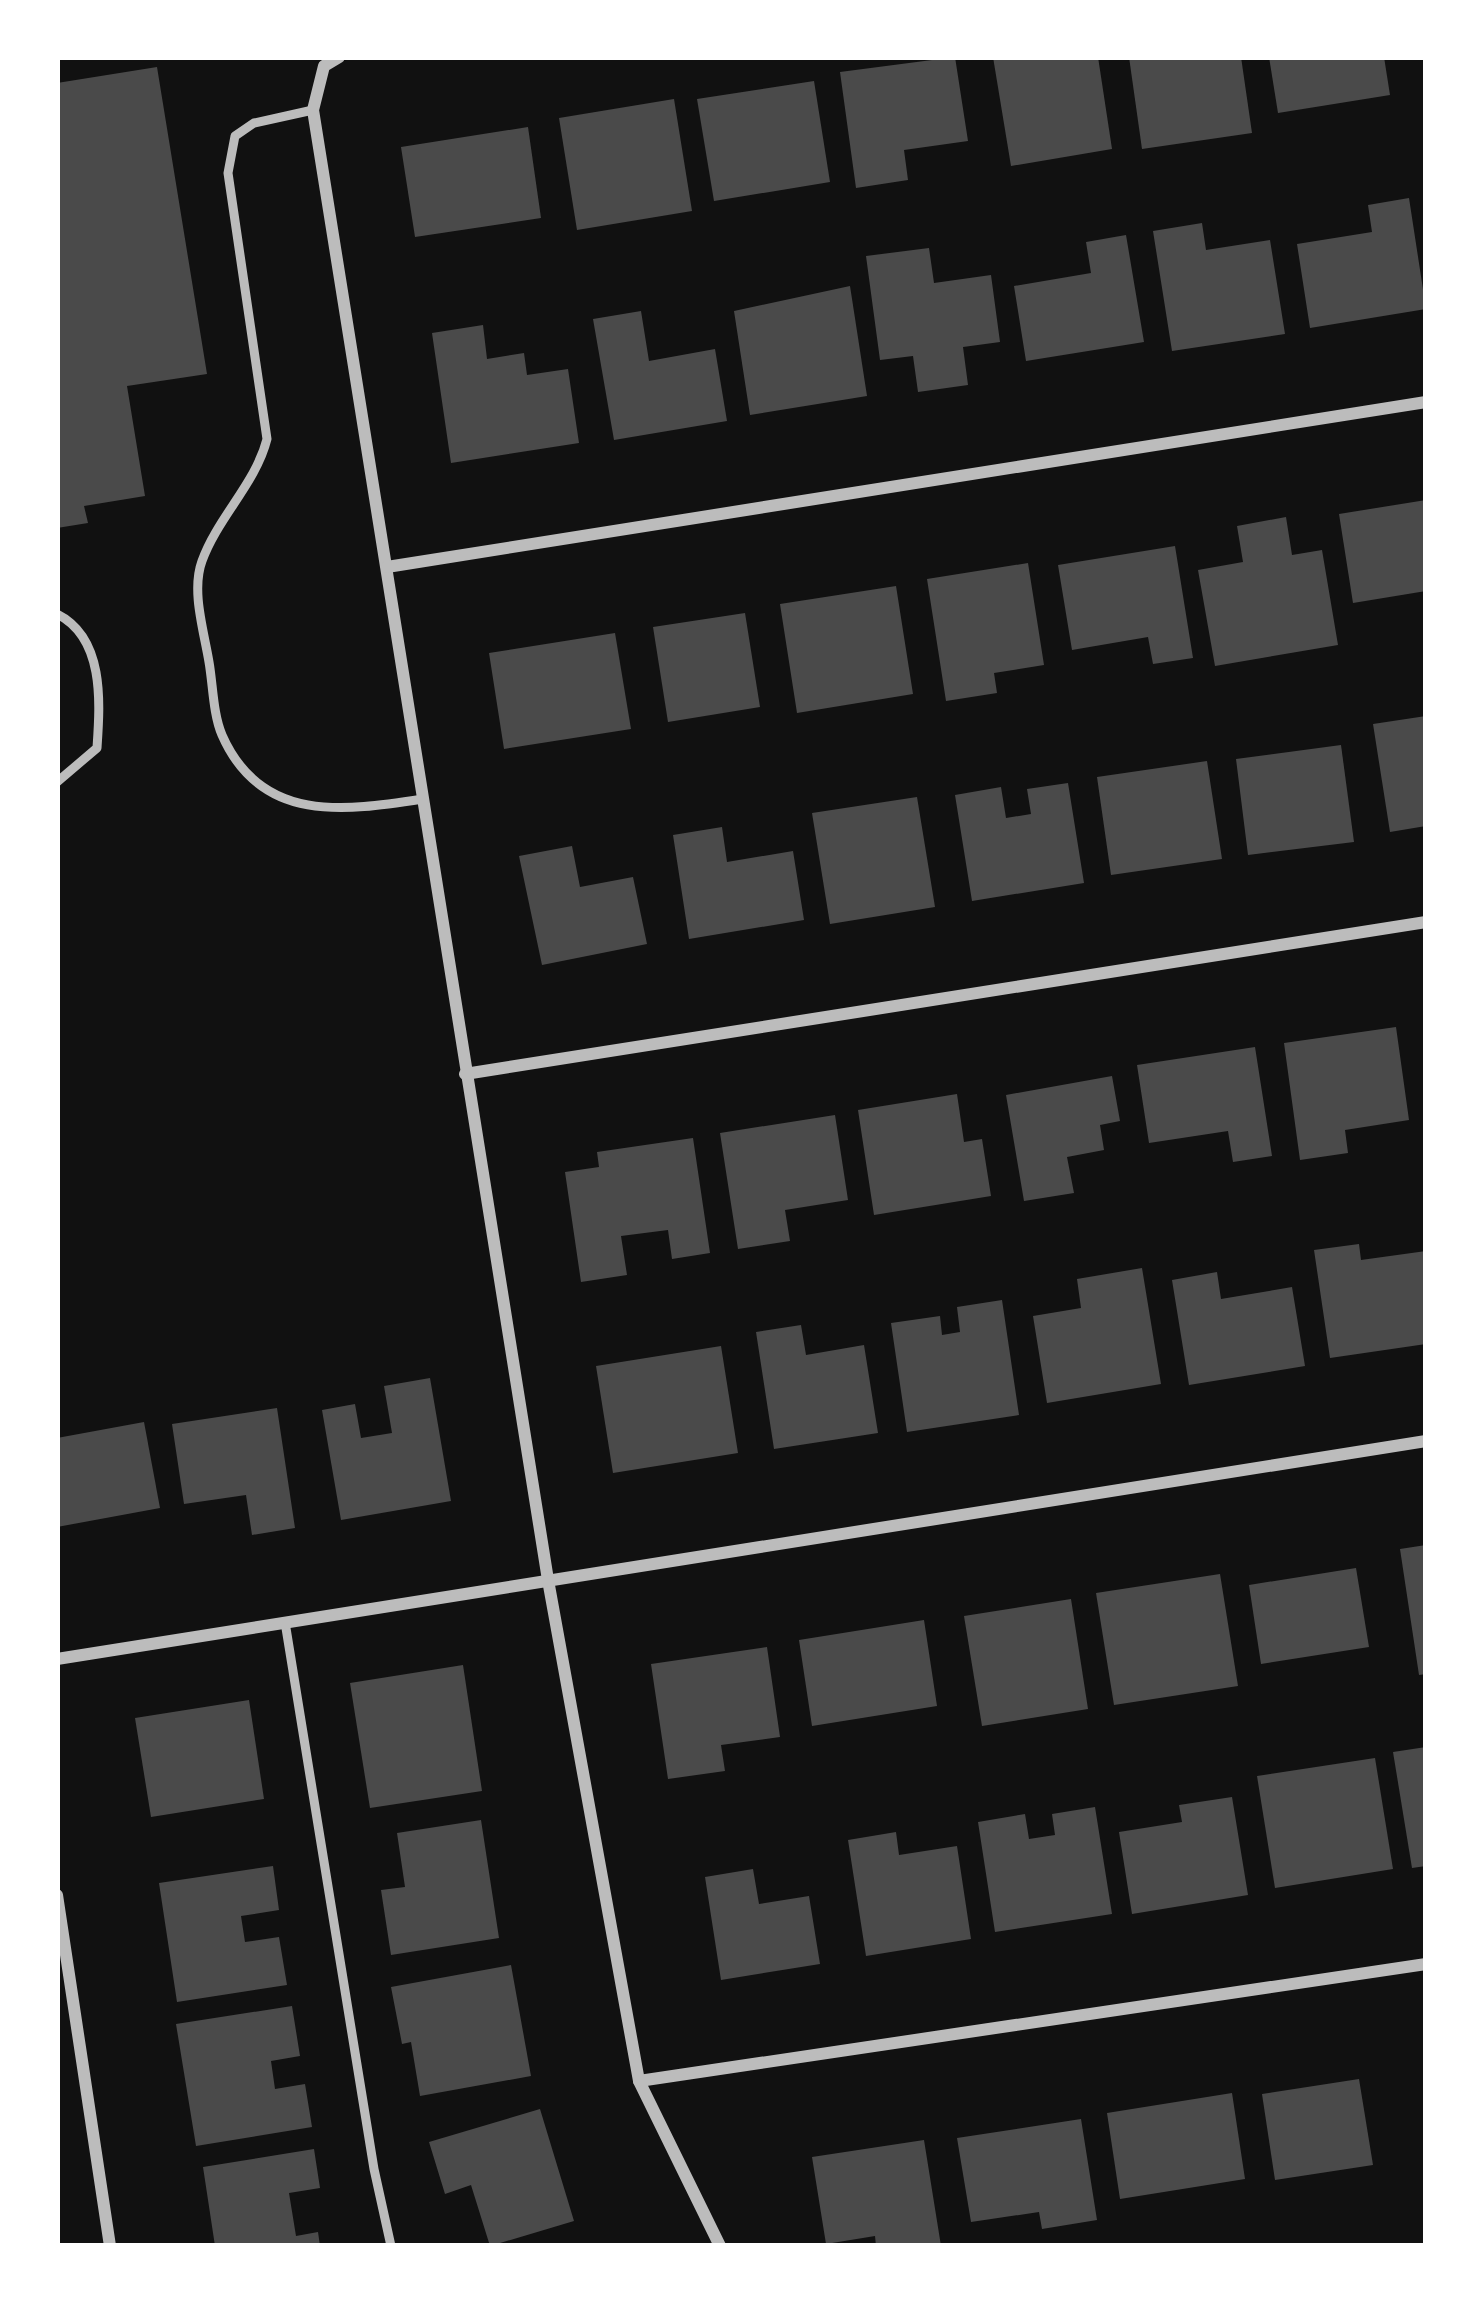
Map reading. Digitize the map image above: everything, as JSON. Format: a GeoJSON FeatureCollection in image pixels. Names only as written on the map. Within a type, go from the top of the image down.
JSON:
{"type":"FeatureCollection","features":[{"type":"Feature","properties":{"kind":"street"},"geometry":{"type":"LineString","coordinates":[[340,57],[324,66],[313,110],[548,1580],[639,2081],[721,2246]]}},
{"type":"Feature","properties":{"kind":"street"},"geometry":{"type":"LineString","coordinates":[[387,567],[1426,403]]}},
{"type":"Feature","properties":{"kind":"street"},"geometry":{"type":"LineString","coordinates":[[465,1074],[1426,922]]}},
{"type":"Feature","properties":{"kind":"street"},"geometry":{"type":"LineString","coordinates":[[57,1659],[1426,1441]]}},
{"type":"Feature","properties":{"kind":"street"},"geometry":{"type":"LineString","coordinates":[[57,1895],[110,2246]]}},
{"type":"Feature","properties":{"kind":"street"},"geometry":{"type":"LineString","coordinates":[[639,2081],[1426,1964]]}},
{"type":"Feature","properties":{"kind":"lane"},"geometry":{"type":"LineString","coordinates":[[313,110],[254,123],[235,136],[229,172],[267,439],[260,464],[201,562],[198,593],[220,732],[240,766],[270,792],[337,812],[423,800]]}},
{"type":"Feature","properties":{"kind":"lane"},"geometry":{"type":"LineString","coordinates":[[57,614],[92,652],[99,705],[97,748],[57,782]]}},
{"type":"Feature","properties":{"kind":"lane"},"geometry":{"type":"LineString","coordinates":[[285,1622],[374,2169],[391,2246]]}},
{"type":"Feature","properties":{"kind":"building"},"geometry":{"type":"Polygon","coordinates":[[[955,57],[968,141],[904,150],[908,180],[856,188],[840,72],[955,57]]]}},
{"type":"Feature","properties":{"kind":"building"},"geometry":{"type":"Polygon","coordinates":[[[993,57],[1098,57],[1112,149],[1011,166],[993,57]]]}},
{"type":"Feature","properties":{"kind":"building"},"geometry":{"type":"Polygon","coordinates":[[[1129,57],[1241,57],[1252,133],[1142,149],[1129,57]]]}},
{"type":"Feature","properties":{"kind":"building"},"geometry":{"type":"Polygon","coordinates":[[[1269,57],[1384,57],[1390,95],[1278,113],[1269,57]]]}},
{"type":"Feature","properties":{"kind":"building"},"geometry":{"type":"Polygon","coordinates":[[[157,67],[207,374],[127,386],[145,496],[84,506],[88,523],[57,528],[57,83],[157,67]]]}},
{"type":"Feature","properties":{"kind":"building"},"geometry":{"type":"Polygon","coordinates":[[[814,81],[830,182],[714,201],[697,99],[814,81]]]}},
{"type":"Feature","properties":{"kind":"building"},"geometry":{"type":"Polygon","coordinates":[[[674,99],[692,211],[577,230],[559,118],[674,99]]]}},
{"type":"Feature","properties":{"kind":"building"},"geometry":{"type":"Polygon","coordinates":[[[528,127],[541,218],[415,237],[401,147],[528,127]]]}},
{"type":"Feature","properties":{"kind":"building"},"geometry":{"type":"Polygon","coordinates":[[[1409,198],[1426,309],[1310,328],[1297,244],[1372,232],[1368,205],[1409,198]]]}},
{"type":"Feature","properties":{"kind":"building"},"geometry":{"type":"Polygon","coordinates":[[[1202,223],[1206,250],[1270,240],[1285,334],[1172,351],[1153,231],[1202,223]]]}},
{"type":"Feature","properties":{"kind":"building"},"geometry":{"type":"Polygon","coordinates":[[[1126,235],[1144,342],[1026,361],[1014,286],[1091,273],[1086,242],[1126,235]]]}},
{"type":"Feature","properties":{"kind":"building"},"geometry":{"type":"Polygon","coordinates":[[[929,248],[934,283],[991,275],[1000,342],[963,347],[968,385],[918,392],[913,356],[880,360],[866,256],[929,248]]]}},
{"type":"Feature","properties":{"kind":"building"},"geometry":{"type":"Polygon","coordinates":[[[850,286],[867,396],[750,415],[734,311],[850,286]]]}},
{"type":"Feature","properties":{"kind":"building"},"geometry":{"type":"Polygon","coordinates":[[[641,311],[649,361],[715,349],[727,421],[614,440],[593,319],[641,311]]]}},
{"type":"Feature","properties":{"kind":"building"},"geometry":{"type":"Polygon","coordinates":[[[483,325],[487,359],[524,353],[527,375],[568,369],[579,443],[451,463],[432,333],[483,325]]]}},
{"type":"Feature","properties":{"kind":"building"},"geometry":{"type":"Polygon","coordinates":[[[1426,500],[1426,591],[1353,603],[1339,514],[1426,500]]]}},
{"type":"Feature","properties":{"kind":"building"},"geometry":{"type":"Polygon","coordinates":[[[1286,517],[1292,555],[1322,550],[1338,645],[1215,666],[1198,570],[1243,562],[1237,526],[1286,517]]]}},
{"type":"Feature","properties":{"kind":"building"},"geometry":{"type":"Polygon","coordinates":[[[1175,546],[1193,658],[1153,664],[1148,637],[1072,650],[1058,565],[1175,546]]]}},
{"type":"Feature","properties":{"kind":"building"},"geometry":{"type":"Polygon","coordinates":[[[1028,563],[1044,665],[994,673],[997,693],[946,701],[927,579],[1028,563]]]}},
{"type":"Feature","properties":{"kind":"building"},"geometry":{"type":"Polygon","coordinates":[[[896,586],[913,694],[797,713],[780,604],[896,586]]]}},
{"type":"Feature","properties":{"kind":"building"},"geometry":{"type":"Polygon","coordinates":[[[745,613],[760,707],[668,722],[653,627],[745,613]]]}},
{"type":"Feature","properties":{"kind":"building"},"geometry":{"type":"Polygon","coordinates":[[[615,633],[631,729],[504,749],[489,653],[615,633]]]}},
{"type":"Feature","properties":{"kind":"building"},"geometry":{"type":"Polygon","coordinates":[[[1426,716],[1426,826],[1390,832],[1373,724],[1426,716]]]}},
{"type":"Feature","properties":{"kind":"building"},"geometry":{"type":"Polygon","coordinates":[[[1341,745],[1354,842],[1248,855],[1236,759],[1341,745]]]}},
{"type":"Feature","properties":{"kind":"building"},"geometry":{"type":"Polygon","coordinates":[[[1207,761],[1222,859],[1111,875],[1097,777],[1207,761]]]}},
{"type":"Feature","properties":{"kind":"building"},"geometry":{"type":"Polygon","coordinates":[[[1068,783],[1084,883],[972,901],[955,795],[1001,787],[1006,818],[1031,814],[1027,789],[1068,783]]]}},
{"type":"Feature","properties":{"kind":"building"},"geometry":{"type":"Polygon","coordinates":[[[917,797],[935,907],[830,924],[812,813],[917,797]]]}},
{"type":"Feature","properties":{"kind":"building"},"geometry":{"type":"Polygon","coordinates":[[[722,827],[727,862],[793,851],[804,920],[689,939],[673,835],[722,827]]]}},
{"type":"Feature","properties":{"kind":"building"},"geometry":{"type":"Polygon","coordinates":[[[572,846],[580,887],[633,877],[647,944],[542,965],[519,856],[572,846]]]}},
{"type":"Feature","properties":{"kind":"building"},"geometry":{"type":"Polygon","coordinates":[[[1396,1027],[1409,1120],[1345,1130],[1348,1153],[1300,1160],[1284,1043],[1396,1027]]]}},
{"type":"Feature","properties":{"kind":"building"},"geometry":{"type":"Polygon","coordinates":[[[1255,1047],[1272,1156],[1233,1162],[1228,1131],[1149,1143],[1137,1065],[1255,1047]]]}},
{"type":"Feature","properties":{"kind":"building"},"geometry":{"type":"Polygon","coordinates":[[[1112,1076],[1120,1121],[1100,1125],[1104,1150],[1067,1157],[1074,1193],[1024,1201],[1006,1095],[1112,1076]]]}},
{"type":"Feature","properties":{"kind":"building"},"geometry":{"type":"Polygon","coordinates":[[[957,1094],[964,1142],[982,1139],[991,1196],[874,1215],[858,1110],[957,1094]]]}},
{"type":"Feature","properties":{"kind":"building"},"geometry":{"type":"Polygon","coordinates":[[[835,1115],[848,1200],[785,1210],[790,1241],[738,1249],[720,1133],[835,1115]]]}},
{"type":"Feature","properties":{"kind":"building"},"geometry":{"type":"Polygon","coordinates":[[[693,1138],[710,1253],[672,1259],[668,1230],[621,1236],[627,1275],[581,1282],[565,1172],[599,1167],[597,1152],[693,1138]]]}},
{"type":"Feature","properties":{"kind":"building"},"geometry":{"type":"Polygon","coordinates":[[[1359,1244],[1361,1260],[1426,1251],[1426,1344],[1330,1358],[1314,1250],[1359,1244]]]}},
{"type":"Feature","properties":{"kind":"building"},"geometry":{"type":"Polygon","coordinates":[[[1142,1268],[1161,1384],[1047,1403],[1033,1316],[1081,1308],[1077,1279],[1142,1268]]]}},
{"type":"Feature","properties":{"kind":"building"},"geometry":{"type":"Polygon","coordinates":[[[1217,1272],[1221,1299],[1292,1287],[1305,1366],[1189,1385],[1172,1280],[1217,1272]]]}},
{"type":"Feature","properties":{"kind":"building"},"geometry":{"type":"Polygon","coordinates":[[[1002,1300],[1019,1415],[907,1432],[891,1323],[940,1316],[942,1335],[960,1332],[957,1307],[1002,1300]]]}},
{"type":"Feature","properties":{"kind":"building"},"geometry":{"type":"Polygon","coordinates":[[[801,1325],[806,1355],[864,1345],[878,1433],[774,1449],[756,1332],[801,1325]]]}},
{"type":"Feature","properties":{"kind":"building"},"geometry":{"type":"Polygon","coordinates":[[[721,1346],[738,1453],[613,1473],[596,1366],[721,1346]]]}},
{"type":"Feature","properties":{"kind":"building"},"geometry":{"type":"Polygon","coordinates":[[[430,1378],[451,1501],[341,1520],[322,1410],[355,1404],[361,1438],[392,1433],[384,1386],[430,1378]]]}},
{"type":"Feature","properties":{"kind":"building"},"geometry":{"type":"Polygon","coordinates":[[[277,1408],[295,1528],[252,1535],[246,1495],[184,1504],[172,1424],[277,1408]]]}},
{"type":"Feature","properties":{"kind":"building"},"geometry":{"type":"Polygon","coordinates":[[[144,1422],[160,1508],[57,1527],[57,1438],[144,1422]]]}},
{"type":"Feature","properties":{"kind":"building"},"geometry":{"type":"Polygon","coordinates":[[[1426,1545],[1426,1674],[1419,1675],[1400,1549],[1426,1545]]]}},
{"type":"Feature","properties":{"kind":"building"},"geometry":{"type":"Polygon","coordinates":[[[1356,1568],[1369,1647],[1261,1664],[1249,1585],[1356,1568]]]}},
{"type":"Feature","properties":{"kind":"building"},"geometry":{"type":"Polygon","coordinates":[[[1220,1574],[1238,1686],[1114,1705],[1096,1593],[1220,1574]]]}},
{"type":"Feature","properties":{"kind":"building"},"geometry":{"type":"Polygon","coordinates":[[[1071,1599],[1088,1709],[982,1726],[964,1616],[1071,1599]]]}},
{"type":"Feature","properties":{"kind":"building"},"geometry":{"type":"Polygon","coordinates":[[[924,1620],[937,1706],[812,1726],[799,1640],[924,1620]]]}},
{"type":"Feature","properties":{"kind":"building"},"geometry":{"type":"Polygon","coordinates":[[[767,1647],[780,1737],[721,1745],[725,1771],[668,1779],[651,1664],[767,1647]]]}},
{"type":"Feature","properties":{"kind":"building"},"geometry":{"type":"Polygon","coordinates":[[[463,1665],[482,1791],[370,1808],[350,1683],[463,1665]]]}},
{"type":"Feature","properties":{"kind":"building"},"geometry":{"type":"Polygon","coordinates":[[[249,1700],[264,1799],[151,1817],[135,1718],[249,1700]]]}},
{"type":"Feature","properties":{"kind":"building"},"geometry":{"type":"Polygon","coordinates":[[[1426,1747],[1426,1866],[1412,1868],[1393,1752],[1426,1747]]]}},
{"type":"Feature","properties":{"kind":"building"},"geometry":{"type":"Polygon","coordinates":[[[1375,1758],[1393,1869],[1275,1888],[1257,1776],[1375,1758]]]}},
{"type":"Feature","properties":{"kind":"building"},"geometry":{"type":"Polygon","coordinates":[[[1232,1797],[1248,1895],[1132,1914],[1119,1832],[1182,1822],[1179,1805],[1232,1797]]]}},
{"type":"Feature","properties":{"kind":"building"},"geometry":{"type":"Polygon","coordinates":[[[1095,1807],[1112,1914],[995,1932],[978,1822],[1025,1814],[1029,1839],[1055,1835],[1052,1814],[1095,1807]]]}},
{"type":"Feature","properties":{"kind":"building"},"geometry":{"type":"Polygon","coordinates":[[[481,1820],[499,1938],[391,1955],[381,1890],[405,1887],[397,1833],[481,1820]]]}},
{"type":"Feature","properties":{"kind":"building"},"geometry":{"type":"Polygon","coordinates":[[[896,1832],[899,1855],[957,1846],[971,1939],[866,1956],[848,1840],[896,1832]]]}},
{"type":"Feature","properties":{"kind":"building"},"geometry":{"type":"Polygon","coordinates":[[[273,1866],[279,1910],[241,1916],[245,1942],[279,1937],[287,1985],[177,2002],[159,1883],[273,1866]]]}},
{"type":"Feature","properties":{"kind":"building"},"geometry":{"type":"Polygon","coordinates":[[[753,1869],[759,1904],[809,1896],[820,1964],[721,1980],[705,1877],[753,1869]]]}},
{"type":"Feature","properties":{"kind":"building"},"geometry":{"type":"Polygon","coordinates":[[[511,1965],[531,2076],[420,2096],[411,2042],[402,2044],[391,1987],[511,1965]]]}},
{"type":"Feature","properties":{"kind":"building"},"geometry":{"type":"Polygon","coordinates":[[[292,2006],[300,2056],[271,2061],[275,2089],[305,2084],[312,2127],[196,2146],[176,2024],[292,2006]]]}},
{"type":"Feature","properties":{"kind":"building"},"geometry":{"type":"Polygon","coordinates":[[[1359,2079],[1373,2165],[1275,2180],[1262,2094],[1359,2079]]]}},
{"type":"Feature","properties":{"kind":"building"},"geometry":{"type":"Polygon","coordinates":[[[1232,2093],[1245,2179],[1120,2199],[1107,2113],[1232,2093]]]}},
{"type":"Feature","properties":{"kind":"building"},"geometry":{"type":"Polygon","coordinates":[[[540,2109],[574,2221],[490,2246],[471,2185],[445,2194],[429,2142],[540,2109]]]}},
{"type":"Feature","properties":{"kind":"building"},"geometry":{"type":"Polygon","coordinates":[[[1081,2119],[1097,2220],[1042,2229],[1039,2212],[971,2222],[957,2138],[1081,2119]]]}},
{"type":"Feature","properties":{"kind":"building"},"geometry":{"type":"Polygon","coordinates":[[[924,2140],[941,2246],[876,2246],[875,2236],[826,2244],[812,2157],[924,2140]]]}},
{"type":"Feature","properties":{"kind":"building"},"geometry":{"type":"Polygon","coordinates":[[[314,2149],[320,2188],[289,2193],[296,2236],[318,2232],[320,2246],[215,2246],[203,2167],[314,2149]]]}}]}
